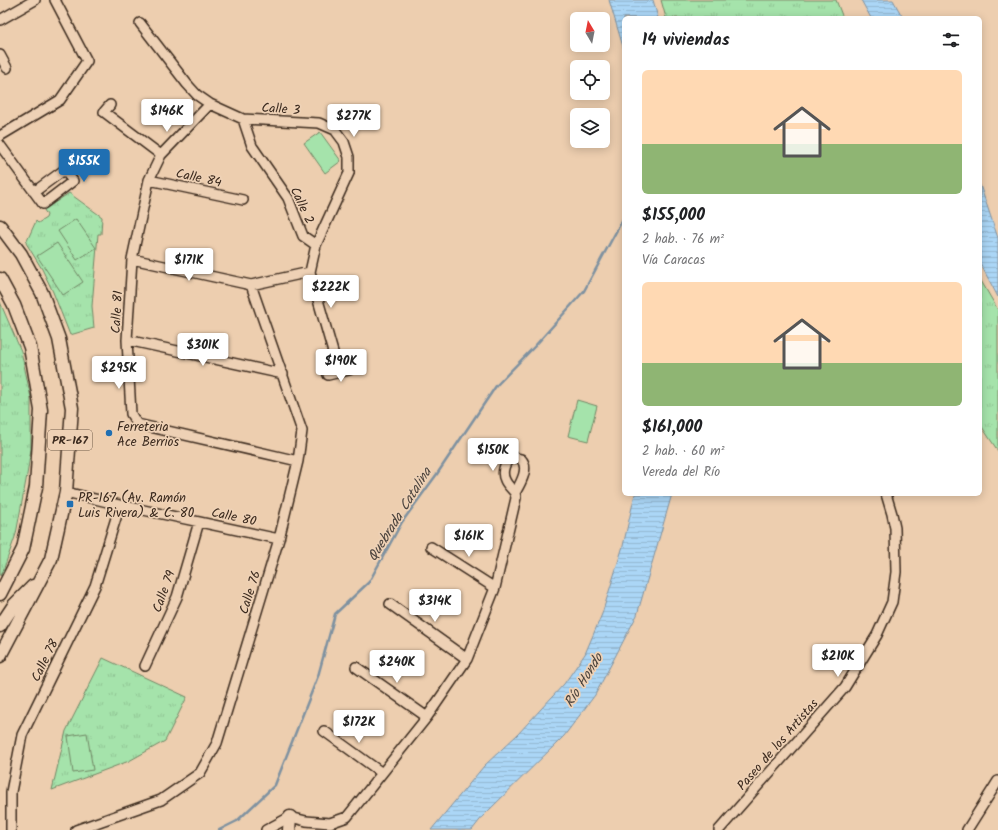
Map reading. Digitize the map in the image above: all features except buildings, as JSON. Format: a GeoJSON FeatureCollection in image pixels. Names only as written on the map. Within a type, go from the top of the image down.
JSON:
{"type":"FeatureCollection","features":[{"type":"Feature","properties":{"kind":"main road","name":"PR-167"},"geometry":{"type":"LineString","coordinates":[[0,226],[21,254],[42,293],[59,339],[72,408],[66,492],[52,559],[0,656]]}},
{"type":"Feature","properties":{"kind":"main road","name":"PR-167"},"geometry":{"type":"LineString","coordinates":[[0,279],[14,305],[30,347],[41,410],[36,488],[23,549],[0,594]]}},
{"type":"Feature","properties":{"kind":"main road"},"geometry":{"type":"LineString","coordinates":[[0,626],[14,605],[42,577]]}},
{"type":"Feature","properties":{"kind":"main road"},"geometry":{"type":"LineString","coordinates":[[289,830],[290,817]]}},
{"type":"Feature","properties":{"kind":"street"},"geometry":{"type":"LineString","coordinates":[[0,20],[34,0]]}},
{"type":"Feature","properties":{"kind":"street"},"geometry":{"type":"LineString","coordinates":[[0,136],[60,100],[87,61],[55,0]]}},
{"type":"Feature","properties":{"kind":"street","name":"Calle 3"},"geometry":{"type":"LineString","coordinates":[[140,23],[187,84],[197,95],[210,104],[243,119],[319,123],[335,130],[344,142],[349,157],[349,173],[316,245]]}},
{"type":"Feature","properties":{"kind":"street"},"geometry":{"type":"LineString","coordinates":[[0,55],[7,68]]}},
{"type":"Feature","properties":{"kind":"street","name":"Calle 81"},"geometry":{"type":"LineString","coordinates":[[210,104],[162,155],[149,180],[132,258],[127,340],[131,414],[137,424],[298,461]]}},
{"type":"Feature","properties":{"kind":"street"},"geometry":{"type":"LineString","coordinates":[[110,105],[104,112],[162,155]]}},
{"type":"Feature","properties":{"kind":"street","name":"Calle 2"},"geometry":{"type":"LineString","coordinates":[[243,119],[252,146],[288,198],[303,236],[316,245]]}},
{"type":"Feature","properties":{"kind":"street"},"geometry":{"type":"LineString","coordinates":[[0,145],[34,192]]}},
{"type":"Feature","properties":{"kind":"street","name":"Calle 84"},"geometry":{"type":"LineString","coordinates":[[149,180],[243,200]]}},
{"type":"Feature","properties":{"kind":"street"},"geometry":{"type":"LineString","coordinates":[[316,245],[310,272],[339,373]]}},
{"type":"Feature","properties":{"kind":"street"},"geometry":{"type":"LineString","coordinates":[[132,258],[251,285],[310,272]]}},
{"type":"Feature","properties":{"kind":"street","name":"Calle 76"},"geometry":{"type":"LineString","coordinates":[[76,830],[161,800],[200,773],[218,743],[279,539],[298,461],[302,431],[251,285]]}},
{"type":"Feature","properties":{"kind":"street"},"geometry":{"type":"LineString","coordinates":[[127,340],[283,374]]}},
{"type":"Feature","properties":{"kind":"street"},"geometry":{"type":"LineString","coordinates":[[328,375],[350,370]]}},
{"type":"Feature","properties":{"kind":"street","name":"Calle 80"},"geometry":{"type":"LineString","coordinates":[[66,492],[279,539]]}},
{"type":"Feature","properties":{"kind":"street"},"geometry":{"type":"LineString","coordinates":[[266,830],[290,817],[306,821],[330,823],[347,817],[426,717],[467,659],[495,588],[516,498],[515,493]]}},
{"type":"Feature","properties":{"kind":"street","name":"Paseo de los Artistas"},"geometry":{"type":"LineString","coordinates":[[719,830],[845,687],[877,635],[892,602],[896,572],[895,528],[887,496]]}},
{"type":"Feature","properties":{"kind":"street","name":"Calle 78"},"geometry":{"type":"LineString","coordinates":[[11,830],[11,792],[22,736],[95,586],[120,505]]}},
{"type":"Feature","properties":{"kind":"street","name":"Calle 79"},"geometry":{"type":"LineString","coordinates":[[145,666],[177,597],[199,522]]}},
{"type":"Feature","properties":{"kind":"street"},"geometry":{"type":"LineString","coordinates":[[431,547],[495,588]]}},
{"type":"Feature","properties":{"kind":"street"},"geometry":{"type":"LineString","coordinates":[[390,604],[467,659]]}},
{"type":"Feature","properties":{"kind":"street"},"geometry":{"type":"LineString","coordinates":[[356,667],[426,717]]}},
{"type":"Feature","properties":{"kind":"street"},"geometry":{"type":"LineString","coordinates":[[324,731],[382,773]]}},
{"type":"Feature","properties":{"kind":"street"},"geometry":{"type":"LineString","coordinates":[[968,830],[998,781]]}},
{"type":"Feature","properties":{"kind":"green space"},"geometry":{"type":"Polygon","coordinates":[[[661,0],[836,0],[842,16],[665,16],[661,0]]]}},
{"type":"Feature","properties":{"kind":"green space"},"geometry":{"type":"Polygon","coordinates":[[[320,132],[341,161],[325,173],[304,143],[320,132]]]}},
{"type":"Feature","properties":{"kind":"green space"},"geometry":{"type":"Polygon","coordinates":[[[69,193],[102,217],[101,234],[98,234],[92,306],[94,328],[70,335],[42,269],[26,243],[36,221],[38,223],[46,218],[47,215],[44,210],[69,193]]]}},
{"type":"Feature","properties":{"kind":"green space"},"geometry":{"type":"Polygon","coordinates":[[[76,219],[96,248],[77,260],[58,231],[76,219]]]}},
{"type":"Feature","properties":{"kind":"green space"},"geometry":{"type":"Polygon","coordinates":[[[57,243],[83,282],[63,295],[37,256],[57,243]]]}},
{"type":"Feature","properties":{"kind":"green space"},"geometry":{"type":"Polygon","coordinates":[[[982,282],[998,310],[998,451],[982,427],[982,282]]]}},
{"type":"Feature","properties":{"kind":"green space"},"geometry":{"type":"Polygon","coordinates":[[[0,302],[21,351],[31,398],[31,449],[16,534],[0,576],[0,302]]]}},
{"type":"Feature","properties":{"kind":"green space"},"geometry":{"type":"Polygon","coordinates":[[[577,400],[597,406],[588,441],[568,436],[577,400]]]}},
{"type":"Feature","properties":{"kind":"green space"},"geometry":{"type":"Polygon","coordinates":[[[103,658],[187,697],[165,741],[129,761],[52,790],[66,731],[103,658]]]}},
{"type":"Feature","properties":{"kind":"green space"},"geometry":{"type":"Polygon","coordinates":[[[87,733],[93,770],[73,773],[68,736],[87,733]]]}},
{"type":"Feature","properties":{"kind":"water"},"geometry":{"type":"Polygon","coordinates":[[[609,0],[653,0],[657,16],[622,16],[622,43],[609,0]]]}},
{"type":"Feature","properties":{"kind":"water"},"geometry":{"type":"Polygon","coordinates":[[[861,0],[893,0],[902,16],[870,16],[861,0]]]}},
{"type":"Feature","properties":{"kind":"water"},"geometry":{"type":"Polygon","coordinates":[[[982,191],[998,238],[998,297],[982,267],[982,191]]]}},
{"type":"Feature","properties":{"kind":"water","name":"Río Hondo"},"geometry":{"type":"Polygon","coordinates":[[[635,496],[671,496],[637,615],[595,695],[564,736],[483,816],[472,830],[431,830],[484,766],[518,734],[564,684],[585,654],[602,614],[623,546],[635,496]]]}},
{"type":"Feature","properties":{"kind":"waterway","name":"Quebrada Catalina"},"geometry":{"type":"LineString","coordinates":[[219,830],[237,821],[275,785],[318,676],[335,614],[369,582],[402,522],[437,474],[496,386],[534,347],[584,291],[622,221]]}},
{"type":"Feature","properties":{"kind":"place","name":"Ferreteria Ace Berrios"},"geometry":{"type":"Point","coordinates":[109,433]}},
{"type":"Feature","properties":{"kind":"place","name":"PR-167 (Av. Ramón Luis Rivera) & C. 80"},"geometry":{"type":"Point","coordinates":[70,504]}}]}
